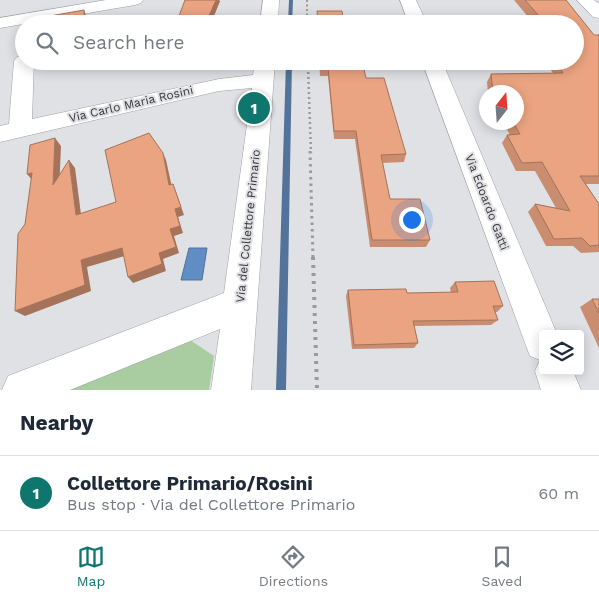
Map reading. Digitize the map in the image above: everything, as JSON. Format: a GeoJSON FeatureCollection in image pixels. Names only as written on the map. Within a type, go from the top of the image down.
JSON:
{"type":"FeatureCollection","features":[{"type":"Feature","properties":{"kind":"street"},"geometry":{"type":"LineString","coordinates":[[27,15],[28,0]]}},
{"type":"Feature","properties":{"kind":"street"},"geometry":{"type":"LineString","coordinates":[[58,15],[134,0]]}},
{"type":"Feature","properties":{"kind":"street"},"geometry":{"type":"LineString","coordinates":[[270,15],[271,0]]}},
{"type":"Feature","properties":{"kind":"street"},"geometry":{"type":"LineString","coordinates":[[408,0],[414,15]]}},
{"type":"Feature","properties":{"kind":"street"},"geometry":{"type":"LineString","coordinates":[[585,0],[599,13]]}},
{"type":"Feature","properties":{"kind":"street"},"geometry":{"type":"LineString","coordinates":[[0,23],[15,22]]}},
{"type":"Feature","properties":{"kind":"street"},"geometry":{"type":"LineString","coordinates":[[10,131],[22,70]]}},
{"type":"Feature","properties":{"kind":"street","name":"Via Edoardo Gatti"},"geometry":{"type":"LineString","coordinates":[[436,70],[539,334]]}},
{"type":"Feature","properties":{"kind":"street","name":"Via Carlo Maria Rosini"},"geometry":{"type":"LineString","coordinates":[[10,131],[219,84],[264,71]]}},
{"type":"Feature","properties":{"kind":"street","name":"Via del Collettore Primario"},"geometry":{"type":"LineString","coordinates":[[231,390],[264,71]]}},
{"type":"Feature","properties":{"kind":"street"},"geometry":{"type":"LineString","coordinates":[[22,390],[240,304]]}},
{"type":"Feature","properties":{"kind":"street"},"geometry":{"type":"LineString","coordinates":[[555,375],[561,390]]}},
{"type":"Feature","properties":{"kind":"path"},"geometry":{"type":"LineString","coordinates":[[307,0],[307,15]]}},
{"type":"Feature","properties":{"kind":"path"},"geometry":{"type":"LineString","coordinates":[[308,70],[317,390]]}},
{"type":"Feature","properties":{"kind":"green space"},"geometry":{"type":"Polygon","coordinates":[[[190,340],[214,356],[209,390],[62,390],[190,340]]]}},
{"type":"Feature","properties":{"kind":"water"},"geometry":{"type":"Polygon","coordinates":[[[189,248],[207,248],[202,280],[181,280],[189,248]]]}},
{"type":"Feature","properties":{"kind":"building"},"geometry":{"type":"Polygon","coordinates":[[[185,0],[216,0],[209,15],[179,15],[185,0]]]}},
{"type":"Feature","properties":{"kind":"building"},"geometry":{"type":"Polygon","coordinates":[[[525,0],[566,0],[578,15],[538,15],[525,0]]]}},
{"type":"Feature","properties":{"kind":"building"},"geometry":{"type":"Polygon","coordinates":[[[84,10],[84,15],[56,15],[84,10]]]}},
{"type":"Feature","properties":{"kind":"building"},"geometry":{"type":"Polygon","coordinates":[[[317,11],[342,11],[343,15],[317,15],[317,11]]]}},
{"type":"Feature","properties":{"kind":"building"},"geometry":{"type":"Polygon","coordinates":[[[584,22],[594,35],[599,35],[599,176],[580,176],[599,204],[599,245],[590,246],[582,238],[554,239],[535,204],[570,211],[542,162],[522,163],[507,135],[520,134],[518,130],[524,130],[524,85],[492,85],[491,74],[563,73],[561,70],[584,70],[584,22]]]}},
{"type":"Feature","properties":{"kind":"building"},"geometry":{"type":"Polygon","coordinates":[[[328,70],[364,70],[366,78],[384,78],[406,154],[381,155],[390,199],[420,199],[430,240],[372,240],[356,131],[334,131],[328,70]]]}},
{"type":"Feature","properties":{"kind":"building"},"geometry":{"type":"Polygon","coordinates":[[[149,133],[163,153],[169,185],[173,184],[181,207],[175,209],[180,226],[170,229],[176,247],[159,253],[162,264],[128,277],[122,248],[81,260],[85,285],[15,311],[18,234],[25,224],[32,173],[27,174],[30,145],[55,138],[53,185],[69,160],[76,215],[116,202],[105,150],[149,133]]]}},
{"type":"Feature","properties":{"kind":"building"},"geometry":{"type":"Polygon","coordinates":[[[494,281],[503,306],[493,306],[498,320],[413,321],[418,343],[354,345],[348,290],[406,289],[407,293],[458,292],[455,282],[494,281]]]}},
{"type":"Feature","properties":{"kind":"building"},"geometry":{"type":"Polygon","coordinates":[[[592,299],[599,299],[599,313],[592,299]]]}},
{"type":"Feature","properties":{"kind":"waterway"},"geometry":{"type":"LineString","coordinates":[[290,15],[291,0]]}},
{"type":"Feature","properties":{"kind":"waterway"},"geometry":{"type":"LineString","coordinates":[[281,390],[289,70]]}},
{"type":"Feature","properties":{"kind":"place","name":"Collettore Primario/Rosini"},"geometry":{"type":"Point","coordinates":[254,108]}}]}
